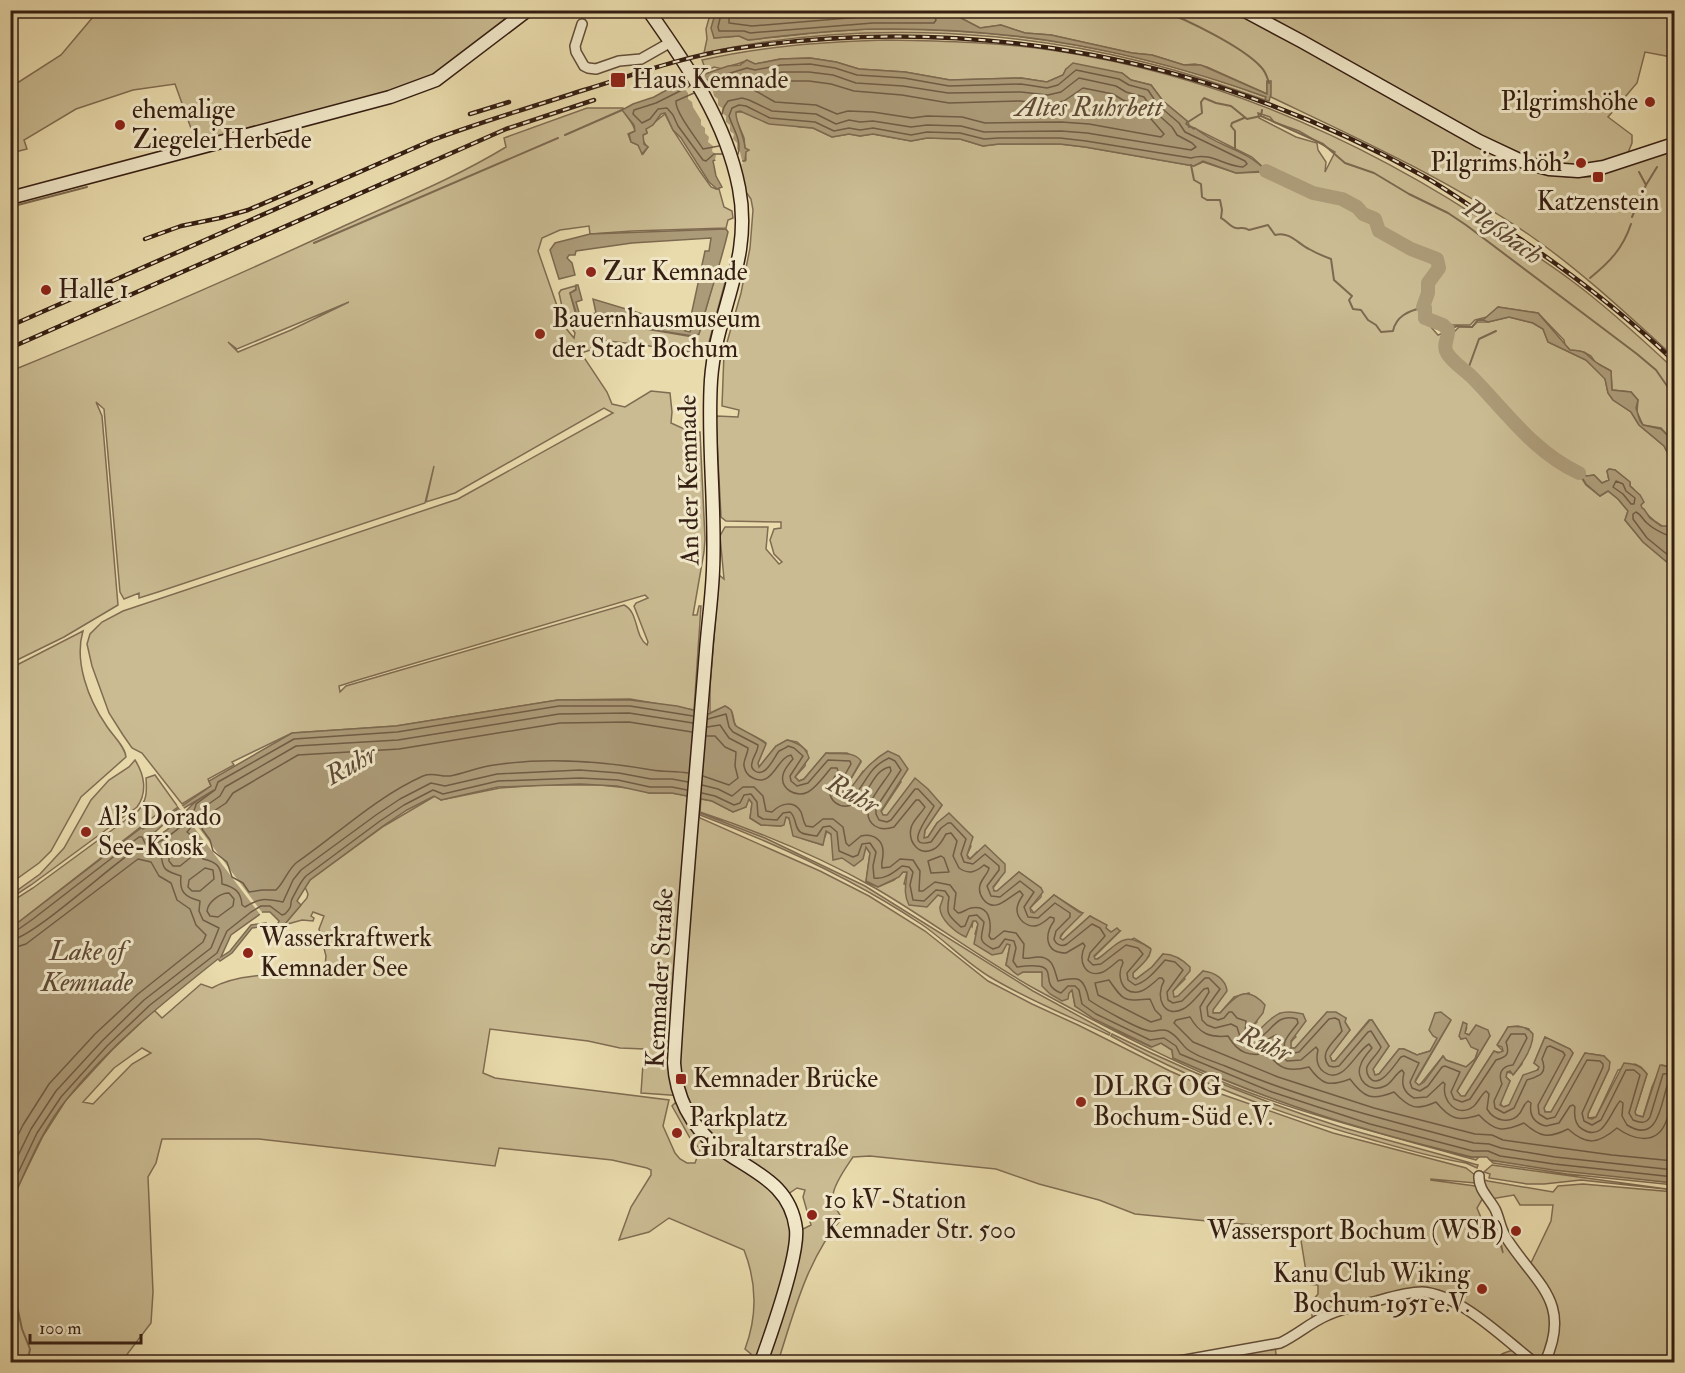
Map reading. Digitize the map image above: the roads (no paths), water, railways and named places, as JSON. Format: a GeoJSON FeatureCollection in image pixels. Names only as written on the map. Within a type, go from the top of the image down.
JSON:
{"type":"FeatureCollection","features":[{"type":"Feature","properties":{"kind":"main road"},"geometry":{"type":"LineString","coordinates":[[10,198],[379,100],[420,87],[451,70],[528,10]]}},
{"type":"Feature","properties":{"kind":"main road"},"geometry":{"type":"LineString","coordinates":[[1242,10],[1442,121],[1526,163],[1550,169],[1578,171],[1604,167],[1674,144]]}},
{"type":"Feature","properties":{"kind":"main road","name":"An der Kemnade"},"geometry":{"type":"LineString","coordinates":[[648,11],[694,77],[724,136],[739,188],[743,224],[740,255],[715,347],[711,381],[714,561],[704,686]]}},
{"type":"Feature","properties":{"kind":"main road","name":"Kemnader Straße"},"geometry":{"type":"LineString","coordinates":[[704,686],[677,1024],[675,1076],[681,1099],[696,1125],[717,1146],[771,1182],[782,1194],[793,1215],[796,1229],[795,1251],[761,1362]]}},
{"type":"Feature","properties":{"kind":"street"},"geometry":{"type":"LineString","coordinates":[[582,24],[575,46],[584,66],[588,68],[596,69],[619,61],[641,59],[671,42]]}},
{"type":"Feature","properties":{"kind":"street"},"geometry":{"type":"LineString","coordinates":[[1479,1176],[1478,1184],[1497,1213],[1504,1236],[1534,1274],[1552,1305],[1556,1328],[1545,1362]]}},
{"type":"Feature","properties":{"kind":"street"},"geometry":{"type":"LineString","coordinates":[[1174,1362],[1280,1342],[1291,1338],[1326,1316],[1372,1302],[1418,1292],[1437,1296],[1459,1306],[1482,1320],[1534,1362]]}},
{"type":"Feature","properties":{"kind":"water"},"geometry":{"type":"Polygon","coordinates":[[[716,11],[914,11],[959,17],[980,28],[1001,25],[1025,33],[1051,35],[1132,53],[1152,55],[1184,65],[1201,65],[1267,94],[1267,81],[1271,81],[1271,94],[1269,101],[1265,100],[1266,97],[1170,66],[1122,54],[1026,37],[926,29],[875,29],[748,40],[739,36],[714,38],[711,28],[716,11]]]}},
{"type":"Feature","properties":{"kind":"water","name":"Altes Ruhrbett"},"geometry":{"type":"Polygon","coordinates":[[[810,58],[859,69],[905,72],[950,80],[1021,78],[1047,82],[1063,75],[1073,63],[1122,73],[1131,80],[1151,85],[1163,101],[1187,121],[1186,124],[1250,158],[1266,171],[1236,173],[1203,161],[1194,166],[1060,144],[983,146],[960,139],[927,138],[911,141],[873,134],[832,137],[813,128],[769,124],[740,111],[736,112],[737,120],[745,148],[749,150],[746,152],[745,161],[713,161],[716,176],[722,187],[717,189],[709,182],[681,138],[673,130],[665,113],[661,114],[653,125],[646,129],[647,133],[643,135],[644,144],[648,147],[642,154],[638,145],[631,142],[629,134],[635,131],[634,125],[622,110],[633,104],[654,97],[679,83],[728,66],[740,65],[747,60],[755,64],[781,59],[810,58]]]}},
{"type":"Feature","properties":{"kind":"water"},"geometry":{"type":"Polygon","coordinates":[[[726,229],[728,232],[725,245],[699,334],[693,336],[593,320],[581,321],[578,319],[570,293],[576,290],[576,285],[578,285],[582,300],[576,302],[580,316],[596,313],[593,299],[686,327],[685,331],[690,332],[692,325],[689,325],[705,251],[709,251],[711,238],[632,243],[576,251],[575,255],[569,255],[567,258],[572,263],[575,275],[559,279],[550,250],[555,243],[590,234],[726,229]]]}},
{"type":"Feature","properties":{"kind":"water"},"geometry":{"type":"Polygon","coordinates":[[[1498,307],[1538,313],[1570,350],[1583,352],[1611,371],[1612,390],[1631,392],[1638,400],[1636,408],[1643,425],[1661,429],[1674,442],[1674,486],[1670,482],[1671,460],[1664,446],[1639,425],[1631,412],[1613,400],[1608,393],[1605,379],[1586,360],[1548,342],[1543,329],[1533,323],[1509,317],[1488,322],[1483,320],[1498,307]]]}},
{"type":"Feature","properties":{"kind":"water"},"geometry":{"type":"Polygon","coordinates":[[[1615,470],[1630,482],[1630,486],[1644,502],[1641,505],[1642,508],[1650,518],[1674,531],[1674,568],[1643,542],[1625,520],[1628,511],[1618,499],[1608,491],[1600,496],[1586,484],[1579,473],[1587,476],[1594,475],[1602,483],[1609,480],[1607,471],[1615,470]]]}},
{"type":"Feature","properties":{"kind":"water"},"geometry":{"type":"Polygon","coordinates":[[[558,700],[630,700],[677,706],[709,714],[725,706],[731,710],[735,725],[766,744],[758,763],[759,767],[776,746],[787,740],[801,746],[809,758],[795,777],[799,781],[804,779],[826,753],[854,755],[861,761],[843,792],[846,793],[871,764],[888,751],[899,756],[908,769],[881,811],[883,815],[887,815],[915,778],[942,805],[925,830],[924,838],[928,837],[937,823],[949,813],[973,837],[968,858],[970,859],[985,845],[1005,864],[1005,872],[993,887],[994,891],[997,891],[1019,872],[1043,892],[1030,908],[1031,912],[1034,913],[1054,895],[1083,913],[1061,935],[1060,938],[1063,940],[1090,916],[1107,925],[1106,928],[1111,932],[1117,928],[1120,931],[1094,956],[1095,959],[1117,943],[1128,939],[1142,943],[1151,949],[1147,959],[1133,973],[1136,979],[1152,967],[1163,954],[1181,959],[1190,967],[1190,971],[1173,991],[1174,997],[1178,996],[1203,971],[1215,975],[1222,980],[1227,991],[1213,1013],[1220,1013],[1230,1002],[1241,995],[1252,995],[1258,998],[1265,1005],[1263,1013],[1251,1028],[1253,1033],[1281,1013],[1303,1014],[1306,1021],[1291,1041],[1291,1048],[1295,1048],[1327,1012],[1336,1012],[1346,1018],[1345,1022],[1350,1030],[1330,1056],[1332,1061],[1335,1061],[1372,1020],[1389,1046],[1373,1069],[1375,1075],[1379,1074],[1399,1049],[1417,1055],[1430,1051],[1437,1038],[1429,1030],[1435,1013],[1441,1012],[1451,1020],[1415,1082],[1419,1085],[1424,1082],[1443,1056],[1446,1060],[1466,1067],[1475,1059],[1478,1050],[1471,1047],[1466,1038],[1461,1039],[1459,1036],[1463,1022],[1467,1024],[1465,1033],[1469,1035],[1476,1025],[1488,1030],[1490,1036],[1457,1091],[1461,1096],[1465,1096],[1494,1051],[1498,1053],[1503,1051],[1502,1047],[1497,1045],[1508,1027],[1522,1027],[1533,1034],[1531,1045],[1513,1075],[1510,1071],[1507,1072],[1506,1077],[1510,1081],[1500,1105],[1504,1107],[1509,1105],[1523,1075],[1538,1070],[1539,1067],[1534,1063],[1545,1037],[1570,1049],[1573,1053],[1544,1108],[1545,1112],[1551,1112],[1585,1053],[1604,1056],[1610,1062],[1609,1069],[1588,1114],[1588,1118],[1592,1119],[1596,1117],[1624,1063],[1637,1066],[1647,1074],[1635,1112],[1636,1115],[1643,1117],[1660,1065],[1674,1068],[1674,1183],[1553,1170],[1490,1160],[1487,1157],[1472,1157],[1379,1133],[1268,1097],[1173,1058],[1172,1050],[1161,1043],[1152,1047],[1094,1019],[1075,1006],[1072,990],[1068,999],[1062,1001],[1050,994],[1042,986],[1042,972],[1016,974],[1006,965],[1010,945],[1007,944],[1002,953],[992,955],[974,944],[978,924],[973,921],[966,937],[958,932],[949,925],[940,912],[943,897],[938,895],[927,907],[909,905],[905,893],[907,872],[903,872],[899,877],[878,887],[866,881],[870,853],[866,847],[863,859],[854,866],[842,858],[833,860],[831,834],[826,831],[823,845],[793,836],[789,818],[786,817],[784,825],[781,826],[761,825],[750,818],[752,803],[749,799],[746,807],[733,812],[712,801],[672,793],[649,793],[617,786],[580,784],[498,787],[441,800],[434,796],[383,826],[310,880],[297,901],[301,905],[284,925],[273,933],[265,926],[252,928],[232,953],[220,961],[218,959],[178,991],[101,1060],[67,1099],[50,1123],[11,1203],[11,928],[141,828],[143,829],[158,819],[160,821],[211,786],[209,781],[292,733],[396,726],[558,700]],[[214,790],[179,811],[147,839],[166,830],[193,804],[214,790]],[[263,912],[231,935],[221,957],[230,951],[251,925],[266,923],[273,930],[280,925],[270,912],[263,912]]]}},
{"type":"Feature","properties":{"kind":"waterway","name":"Pleßbach"},"geometry":{"type":"LineString","coordinates":[[1160,10],[1199,27],[1253,59],[1263,69],[1269,83]]}},
{"type":"Feature","properties":{"kind":"waterway"},"geometry":{"type":"LineString","coordinates":[[1189,127],[1188,122],[1202,113],[1201,102],[1204,98],[1231,106],[1247,119],[1261,116]]}},
{"type":"Feature","properties":{"kind":"waterway"},"geometry":{"type":"LineString","coordinates":[[565,135],[622,110]]}},
{"type":"Feature","properties":{"kind":"waterway","name":"Pleßbach"},"geometry":{"type":"LineString","coordinates":[[1262,110],[1261,116],[1323,144],[1345,163],[1374,173],[1466,225],[1637,354],[1656,370],[1674,396]]}},
{"type":"Feature","properties":{"kind":"waterway"},"geometry":{"type":"LineString","coordinates":[[1235,149],[1235,131],[1231,126],[1232,123],[1244,118]]}},
{"type":"Feature","properties":{"kind":"waterway"},"geometry":{"type":"LineString","coordinates":[[314,243],[558,138]]}},
{"type":"Feature","properties":{"kind":"waterway"},"geometry":{"type":"LineString","coordinates":[[1191,165],[1194,180],[1201,184],[1202,197],[1207,200],[1220,200],[1221,218],[1232,226],[1249,230],[1268,225],[1275,235],[1289,236],[1305,247],[1331,259],[1334,280],[1352,296],[1349,300],[1353,309],[1361,310],[1381,332],[1393,331],[1400,318],[1408,313],[1421,308],[1425,312]]}},
{"type":"Feature","properties":{"kind":"waterway"},"geometry":{"type":"LineString","coordinates":[[1632,217],[1657,167]]}},
{"type":"Feature","properties":{"kind":"waterway","name":"Altes Ruhrbett"},"geometry":{"type":"LineString","coordinates":[[1266,171],[1313,193],[1342,199],[1357,207],[1363,214],[1375,219],[1379,231],[1411,249],[1437,259],[1439,268],[1428,283],[1428,293],[1423,307],[1425,318],[1443,325],[1448,330],[1445,347],[1447,353],[1535,443],[1563,465],[1579,473]]}},
{"type":"Feature","properties":{"kind":"waterway"},"geometry":{"type":"LineString","coordinates":[[1639,172],[1646,185]]}},
{"type":"Feature","properties":{"kind":"waterway"},"geometry":{"type":"LineString","coordinates":[[10,207],[87,187]]}},
{"type":"Feature","properties":{"kind":"waterway"},"geometry":{"type":"LineString","coordinates":[[1590,278],[1615,254],[1631,224]]}},
{"type":"Feature","properties":{"kind":"waterway"},"geometry":{"type":"LineString","coordinates":[[1448,330],[1457,326],[1472,327],[1478,320],[1483,320]]}},
{"type":"Feature","properties":{"kind":"waterway"},"geometry":{"type":"LineString","coordinates":[[1467,372],[1479,339],[1496,331]]}},
{"type":"Feature","properties":{"kind":"waterway"},"geometry":{"type":"LineString","coordinates":[[10,1274],[22,1329],[30,1349],[28,1359]]}},
{"type":"Feature","properties":{"kind":"railway"},"geometry":{"type":"LineString","coordinates":[[10,326],[430,141],[468,127],[658,67],[714,52],[823,39],[913,37],[1002,42],[1090,54],[1176,74],[1261,102],[1344,136],[1425,177],[1536,250],[1607,303],[1674,361]]}},
{"type":"Feature","properties":{"kind":"railway"},"geometry":{"type":"LineString","coordinates":[[10,348],[506,129],[594,100]]}},
{"type":"Feature","properties":{"kind":"railway"},"geometry":{"type":"LineString","coordinates":[[470,114],[509,102]]}},
{"type":"Feature","properties":{"kind":"railway"},"geometry":{"type":"LineString","coordinates":[[145,239],[181,226],[248,210],[311,183]]}},
{"type":"Feature","properties":{"kind":"place","name":"Haus Kemnade"},"geometry":{"type":"Point","coordinates":[618,80]}},
{"type":"Feature","properties":{"kind":"place","name":"Pilgrimshöhe"},"geometry":{"type":"Point","coordinates":[1650,102]}},
{"type":"Feature","properties":{"kind":"place","name":"ehemalige Ziegelei Herbede"},"geometry":{"type":"Point","coordinates":[120,125]}},
{"type":"Feature","properties":{"kind":"place","name":"Pilgrims höh'"},"geometry":{"type":"Point","coordinates":[1581,163]}},
{"type":"Feature","properties":{"kind":"place","name":"Katzenstein"},"geometry":{"type":"Point","coordinates":[1598,177]}},
{"type":"Feature","properties":{"kind":"place","name":"Zur Kemnade"},"geometry":{"type":"Point","coordinates":[591,272]}},
{"type":"Feature","properties":{"kind":"place","name":"Halle 1"},"geometry":{"type":"Point","coordinates":[46,290]}},
{"type":"Feature","properties":{"kind":"place","name":"Bauernhausmuseum der Stadt Bochum"},"geometry":{"type":"Point","coordinates":[540,334]}},
{"type":"Feature","properties":{"kind":"place","name":"Al’s Dorado See-Kiosk"},"geometry":{"type":"Point","coordinates":[86,832]}},
{"type":"Feature","properties":{"kind":"place","name":"Wasserkraftwerk Kemnader See"},"geometry":{"type":"Point","coordinates":[248,953]}},
{"type":"Feature","properties":{"kind":"place","name":"Kemnader Brücke"},"geometry":{"type":"Point","coordinates":[681,1079]}},
{"type":"Feature","properties":{"kind":"place","name":"DLRG OG Bochum-Süd e.V."},"geometry":{"type":"Point","coordinates":[1081,1102]}},
{"type":"Feature","properties":{"kind":"place","name":"Parkplatz Gibraltarstraße"},"geometry":{"type":"Point","coordinates":[677,1133]}},
{"type":"Feature","properties":{"kind":"place","name":"10 kV-Station Kemnader Str. 500"},"geometry":{"type":"Point","coordinates":[812,1215]}},
{"type":"Feature","properties":{"kind":"place","name":"Wassersport Bochum (WSB)"},"geometry":{"type":"Point","coordinates":[1516,1231]}},
{"type":"Feature","properties":{"kind":"place","name":"Kanu Club Wiking Bochum 1951 e.V."},"geometry":{"type":"Point","coordinates":[1482,1289]}},
{"type":"Feature","properties":{"kind":"water label","name":"Ruhr"},"geometry":{"type":"Point","coordinates":[351,765]}},
{"type":"Feature","properties":{"kind":"water label","name":"Ruhr"},"geometry":{"type":"Point","coordinates":[853,794]}},
{"type":"Feature","properties":{"kind":"water label","name":"Lake of Kemnade"},"geometry":{"type":"Point","coordinates":[87,966]}},
{"type":"Feature","properties":{"kind":"water label","name":"Ruhr"},"geometry":{"type":"Point","coordinates":[1265,1044]}}]}
